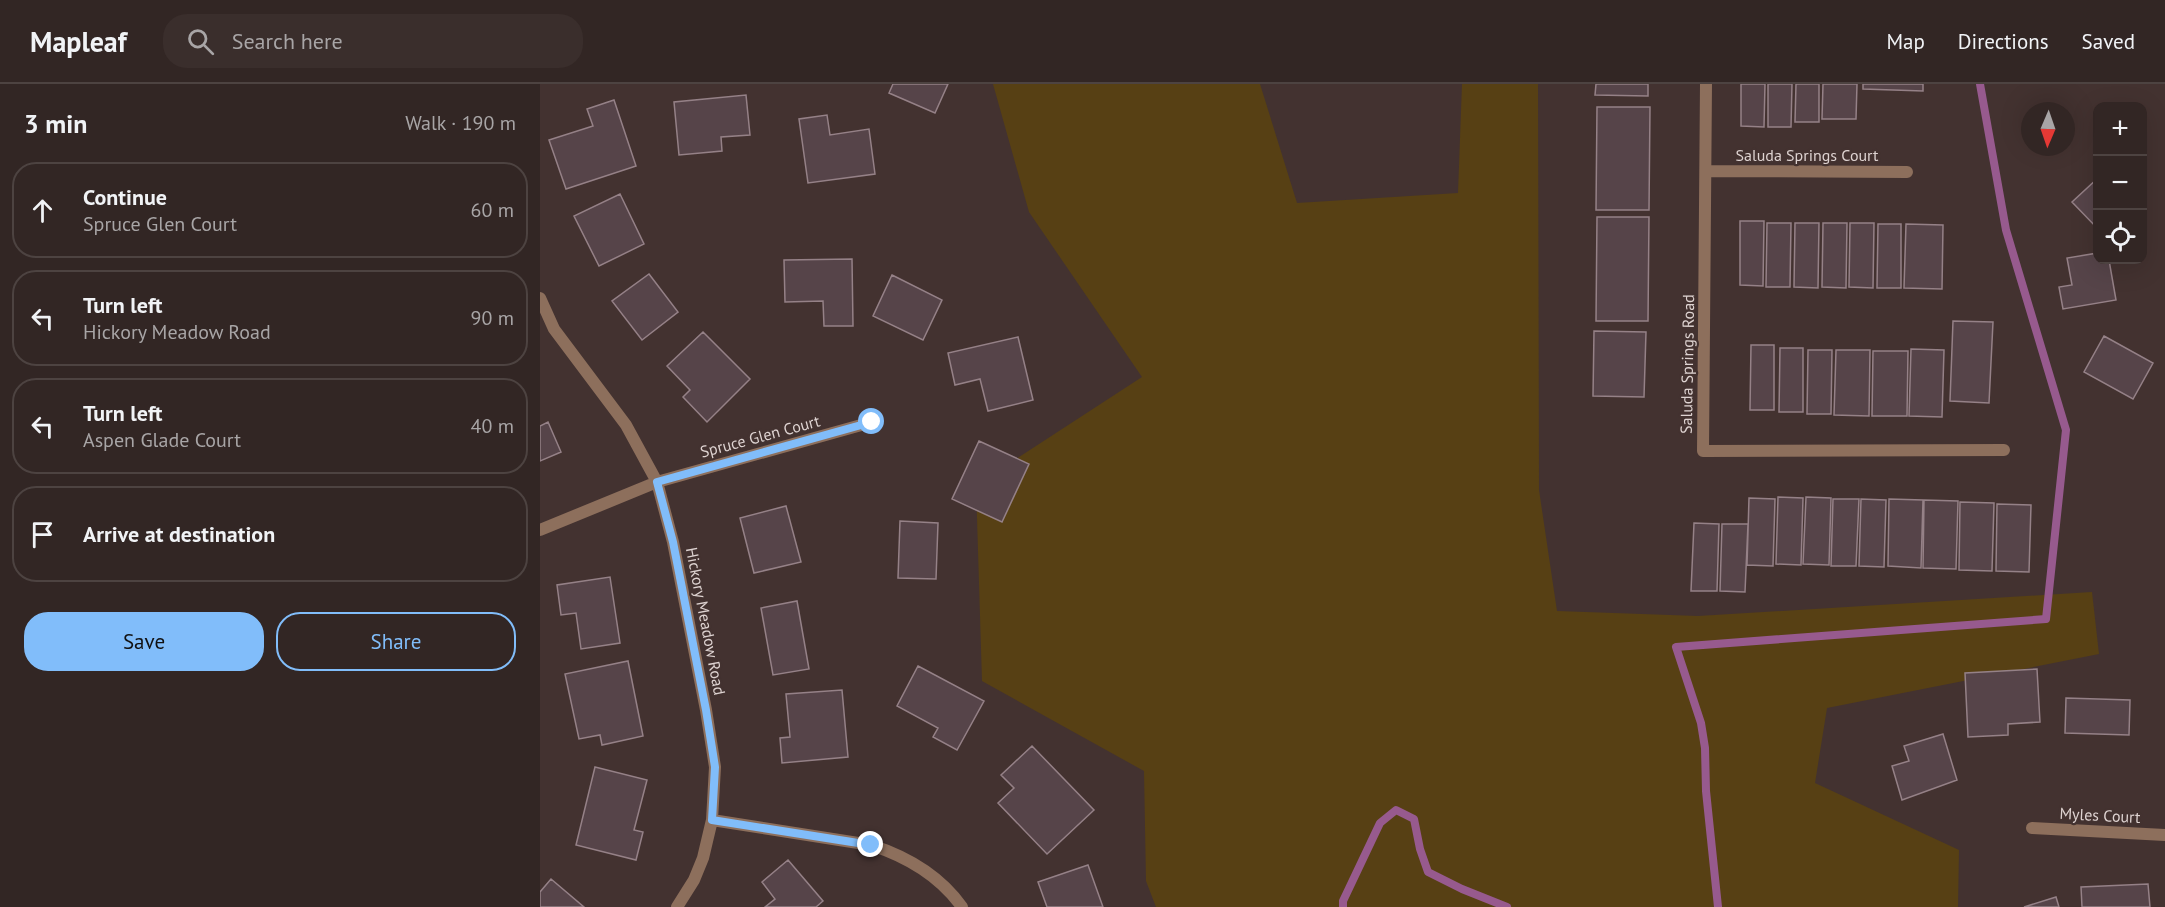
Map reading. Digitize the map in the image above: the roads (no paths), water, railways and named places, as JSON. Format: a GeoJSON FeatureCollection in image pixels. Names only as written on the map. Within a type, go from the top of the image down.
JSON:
{"type":"FeatureCollection","features":[{"type":"Feature","properties":{"kind":"street","name":"Saluda Springs Road"},"geometry":{"type":"LineString","coordinates":[[1706,84],[1703,451],[2004,450]]}},
{"type":"Feature","properties":{"kind":"street","name":"Saluda Springs Court"},"geometry":{"type":"LineString","coordinates":[[1707,171],[1907,172]]}},
{"type":"Feature","properties":{"kind":"street","name":"Hickory Meadow Road"},"geometry":{"type":"LineString","coordinates":[[540,298],[554,329],[626,425],[657,482],[673,542],[715,767],[712,820],[703,858],[694,880],[677,907]]}},
{"type":"Feature","properties":{"kind":"street","name":"Spruce Glen Court"},"geometry":{"type":"LineString","coordinates":[[540,530],[657,482],[872,422]]}},
{"type":"Feature","properties":{"kind":"street"},"geometry":{"type":"LineString","coordinates":[[712,820],[871,845],[894,853],[934,876],[952,892],[962,907]]}},
{"type":"Feature","properties":{"kind":"street","name":"Myles Court"},"geometry":{"type":"LineString","coordinates":[[2032,828],[2165,835]]}},
{"type":"Feature","properties":{"kind":"waterway"},"geometry":{"type":"LineString","coordinates":[[1718,907],[1701,723],[1676,647],[2046,619],[2066,430],[2006,230],[1980,84]]}},
{"type":"Feature","properties":{"kind":"waterway"},"geometry":{"type":"LineString","coordinates":[[1343,907],[1343,901],[1380,823],[1396,810],[1414,819],[1420,849],[1428,872],[1507,907]]}}]}
